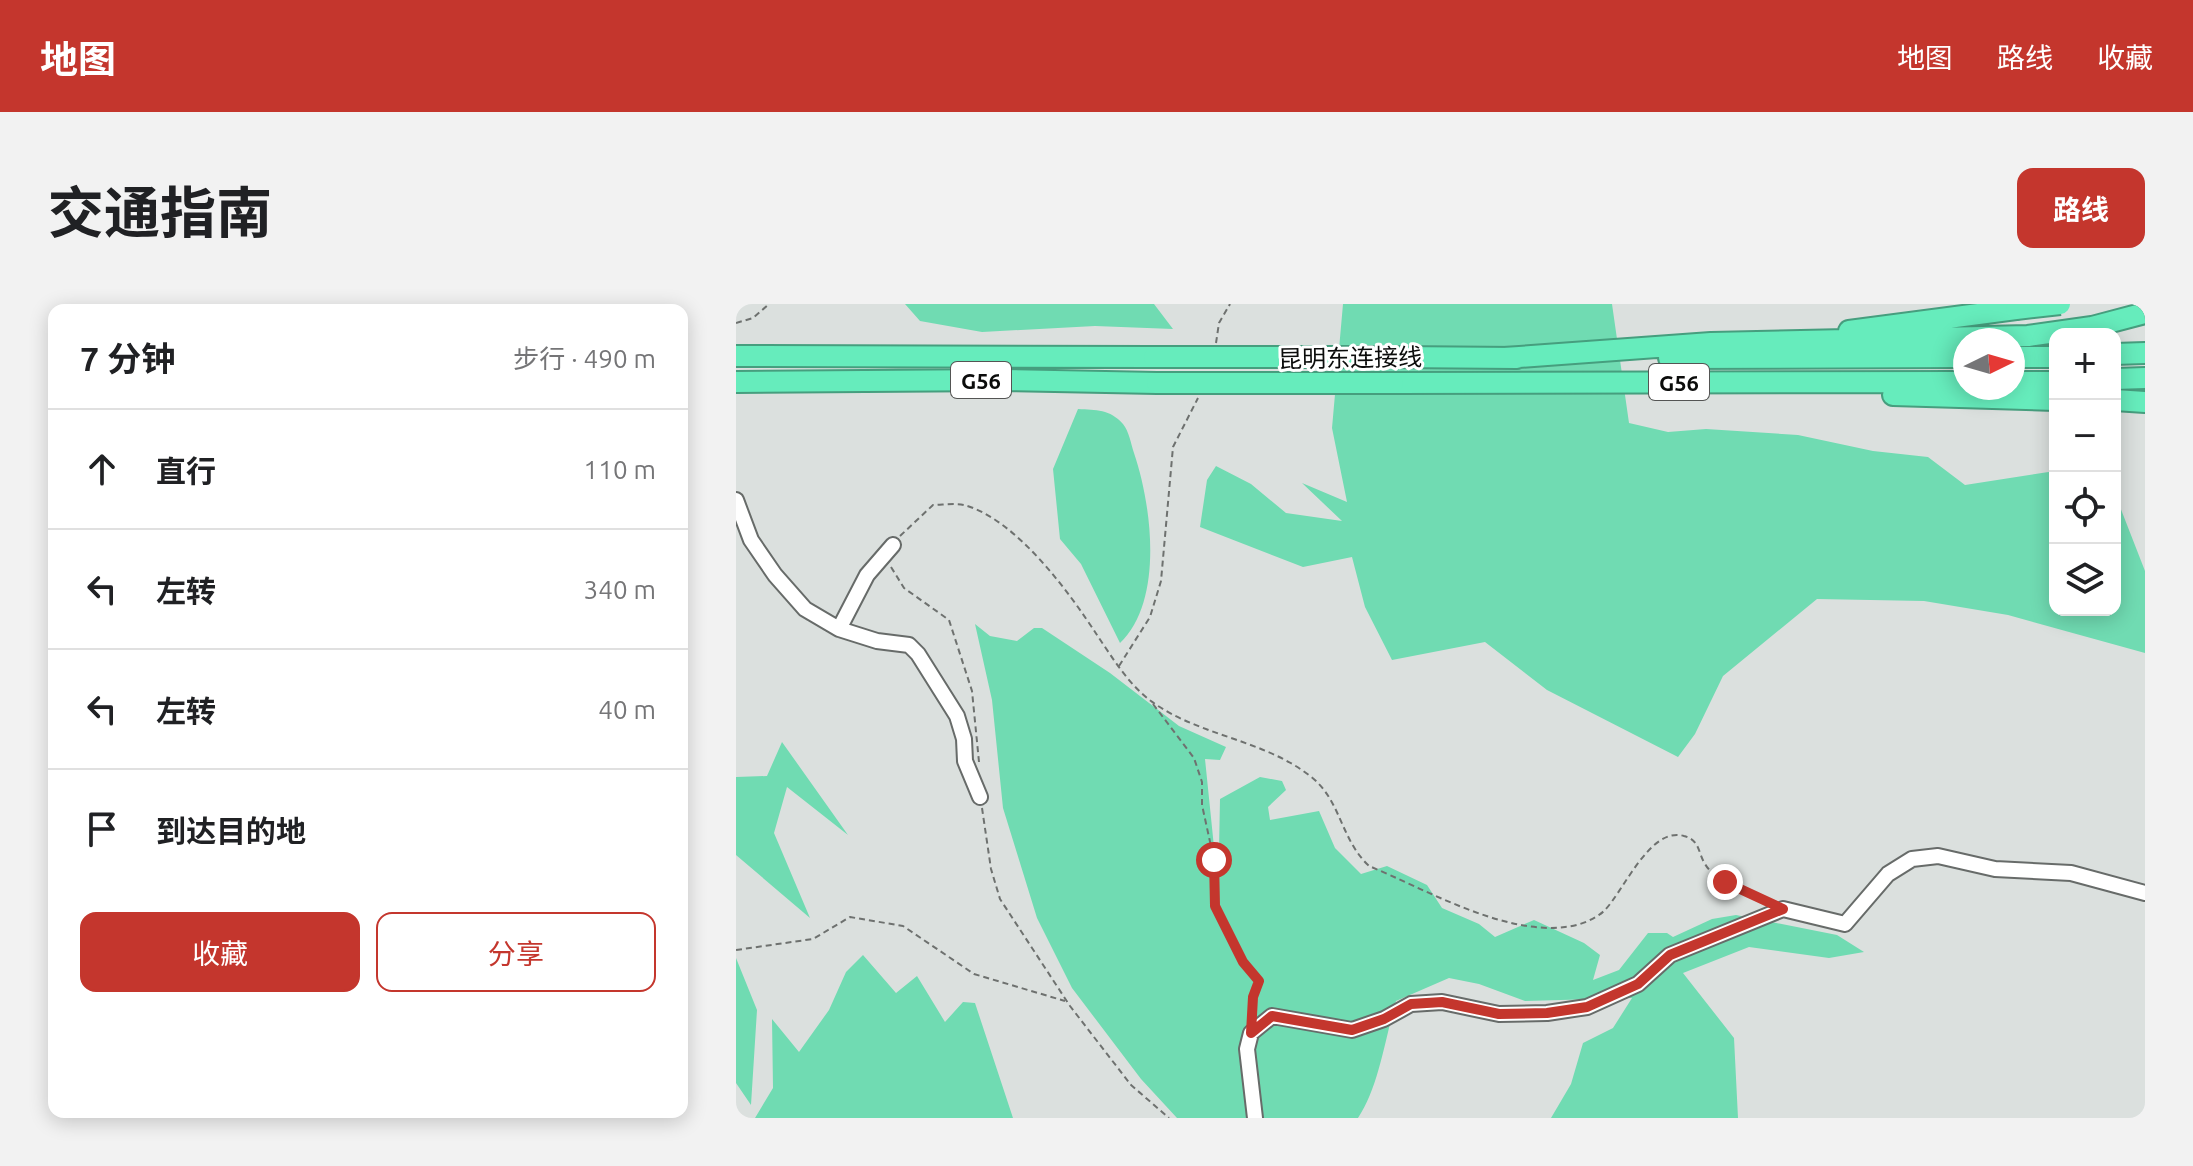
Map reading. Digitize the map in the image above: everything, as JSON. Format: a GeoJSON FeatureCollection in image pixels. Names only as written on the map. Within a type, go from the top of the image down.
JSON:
{"type":"FeatureCollection","features":[{"type":"Feature","properties":{"kind":"highway"},"geometry":{"type":"LineString","coordinates":[[1782,342],[1893,323],[2060,304]]}},
{"type":"Feature","properties":{"kind":"highway"},"geometry":{"type":"LineString","coordinates":[[1505,358],[1682,344],[2028,336],[2092,327],[2145,313]]}},
{"type":"Feature","properties":{"kind":"highway"},"geometry":{"type":"LineString","coordinates":[[2121,354],[2145,353]]}},
{"type":"Feature","properties":{"kind":"highway","name":"昆明东连接线"},"geometry":{"type":"LineString","coordinates":[[736,356],[1953,357]]}},
{"type":"Feature","properties":{"kind":"highway"},"geometry":{"type":"LineString","coordinates":[[2025,357],[2049,357]]}},
{"type":"Feature","properties":{"kind":"highway"},"geometry":{"type":"LineString","coordinates":[[2121,379],[2145,378]]}},
{"type":"Feature","properties":{"kind":"highway"},"geometry":{"type":"LineString","coordinates":[[1601,381],[1752,393],[2049,400]]}},
{"type":"Feature","properties":{"kind":"highway","name":"昆明东连接线"},"geometry":{"type":"LineString","coordinates":[[736,382],[1953,382]]}},
{"type":"Feature","properties":{"kind":"highway"},"geometry":{"type":"LineString","coordinates":[[2025,382],[2049,382]]}},
{"type":"Feature","properties":{"kind":"highway"},"geometry":{"type":"LineString","coordinates":[[2121,400],[2145,402]]}},
{"type":"Feature","properties":{"kind":"street"},"geometry":{"type":"LineString","coordinates":[[736,500],[751,540],[775,575],[805,609],[839,629],[877,641],[909,645],[918,654],[957,716],[964,739],[965,761],[980,797]]}},
{"type":"Feature","properties":{"kind":"street"},"geometry":{"type":"LineString","coordinates":[[839,629],[867,575],[893,545]]}},
{"type":"Feature","properties":{"kind":"street"},"geometry":{"type":"LineString","coordinates":[[1255,1118],[1247,1049],[1251,1033],[1272,1016],[1352,1030],[1384,1019],[1411,1004],[1442,1002],[1499,1014],[1547,1013],[1587,1007],[1638,984],[1670,955],[1783,909],[1845,924],[1888,874],[1912,859],[1938,856],[1995,869],[2071,873],[2145,893]]}},
{"type":"Feature","properties":{"kind":"path"},"geometry":{"type":"LineString","coordinates":[[736,323],[753,318],[769,304]]}},
{"type":"Feature","properties":{"kind":"path"},"geometry":{"type":"LineString","coordinates":[[1215,348],[1219,323],[1230,304]]}},
{"type":"Feature","properties":{"kind":"path"},"geometry":{"type":"LineString","coordinates":[[1118,667],[1150,617],[1154,605],[1161,581],[1173,447],[1198,398]]}},
{"type":"Feature","properties":{"kind":"path"},"geometry":{"type":"LineString","coordinates":[[979,773],[972,691],[949,620],[904,588],[890,565],[893,545],[906,527],[933,505],[964,505],[1000,525],[1060,581],[1118,667],[1150,701],[1194,758],[1202,782],[1202,805],[1214,860],[1215,906],[1243,962],[1259,981],[1253,997],[1251,1033]]}},
{"type":"Feature","properties":{"kind":"path"},"geometry":{"type":"LineString","coordinates":[[1150,701],[1199,725],[1278,756],[1311,776],[1330,797],[1352,850],[1369,866],[1500,921],[1539,928],[1584,923],[1603,911],[1654,844],[1667,837],[1684,835],[1698,845],[1705,865],[1725,882],[1783,909]]}},
{"type":"Feature","properties":{"kind":"path"},"geometry":{"type":"LineString","coordinates":[[980,797],[991,869],[1000,899],[1067,1001],[1131,1085],[1169,1118]]}},
{"type":"Feature","properties":{"kind":"path"},"geometry":{"type":"LineString","coordinates":[[736,950],[813,939],[850,917],[903,926],[974,974],[1067,1001]]}},
{"type":"Feature","properties":{"kind":"green space"},"geometry":{"type":"Polygon","coordinates":[[[905,304],[1154,304],[1173,329],[1095,326],[982,332],[920,321],[905,304]]]}},
{"type":"Feature","properties":{"kind":"green space"},"geometry":{"type":"Polygon","coordinates":[[[1343,304],[1612,304],[1629,423],[1668,432],[1706,429],[1798,435],[1873,451],[1928,457],[1965,485],[2049,472],[2049,616],[2121,616],[2121,509],[2145,571],[2145,653],[2008,615],[1924,601],[1817,599],[1723,676],[1695,734],[1678,757],[1547,690],[1485,642],[1392,660],[1365,607],[1352,557],[1303,567],[1200,527],[1207,480],[1216,466],[1251,484],[1286,513],[1342,521],[1302,483],[1347,502],[1332,428],[1343,304]]]}},
{"type":"Feature","properties":{"kind":"green space"},"geometry":{"type":"Polygon","coordinates":[[[1078,409],[1108,413],[1123,424],[1130,438],[1146,499],[1149,578],[1134,625],[1120,643],[1081,564],[1060,539],[1053,469],[1078,409]]]}},
{"type":"Feature","properties":{"kind":"green space"},"geometry":{"type":"Polygon","coordinates":[[[975,624],[990,636],[1017,641],[1034,628],[1042,628],[1110,673],[1179,726],[1226,747],[1220,760],[1205,759],[1214,847],[1219,851],[1220,799],[1260,777],[1282,781],[1286,790],[1268,807],[1270,820],[1319,811],[1335,848],[1361,874],[1387,866],[1427,885],[1442,908],[1479,924],[1495,937],[1534,920],[1584,943],[1600,955],[1593,980],[1619,970],[1648,933],[1667,933],[1673,937],[1712,919],[1736,915],[1837,935],[1864,952],[1829,958],[1749,947],[1683,973],[1734,1038],[1738,1118],[1551,1118],[1571,1084],[1583,1043],[1613,1028],[1632,998],[1525,1001],[1479,984],[1449,978],[1396,1001],[1376,1077],[1358,1118],[1177,1118],[1141,1079],[1072,988],[1037,918],[1003,808],[992,700],[975,624]]]}},
{"type":"Feature","properties":{"kind":"green space"},"geometry":{"type":"Polygon","coordinates":[[[782,742],[848,835],[787,787],[774,833],[810,918],[736,855],[736,777],[767,776],[782,742]]]}},
{"type":"Feature","properties":{"kind":"green space"},"geometry":{"type":"Polygon","coordinates":[[[863,955],[896,993],[917,976],[945,1022],[963,1002],[975,1003],[1013,1118],[755,1118],[773,1088],[772,1019],[799,1052],[829,1010],[846,972],[863,955]]]}},
{"type":"Feature","properties":{"kind":"green space"},"geometry":{"type":"Polygon","coordinates":[[[736,958],[757,1010],[751,1105],[736,1083],[736,958]]]}},
{"type":"Feature","properties":{"kind":"route"},"geometry":{"type":"LineString","coordinates":[[1214,860],[1215,906],[1243,962],[1259,981],[1253,997],[1251,1033],[1272,1016],[1352,1030],[1384,1019],[1411,1004],[1442,1002],[1499,1014],[1547,1013],[1587,1007],[1638,984],[1670,955],[1783,909],[1725,882]]}}]}
